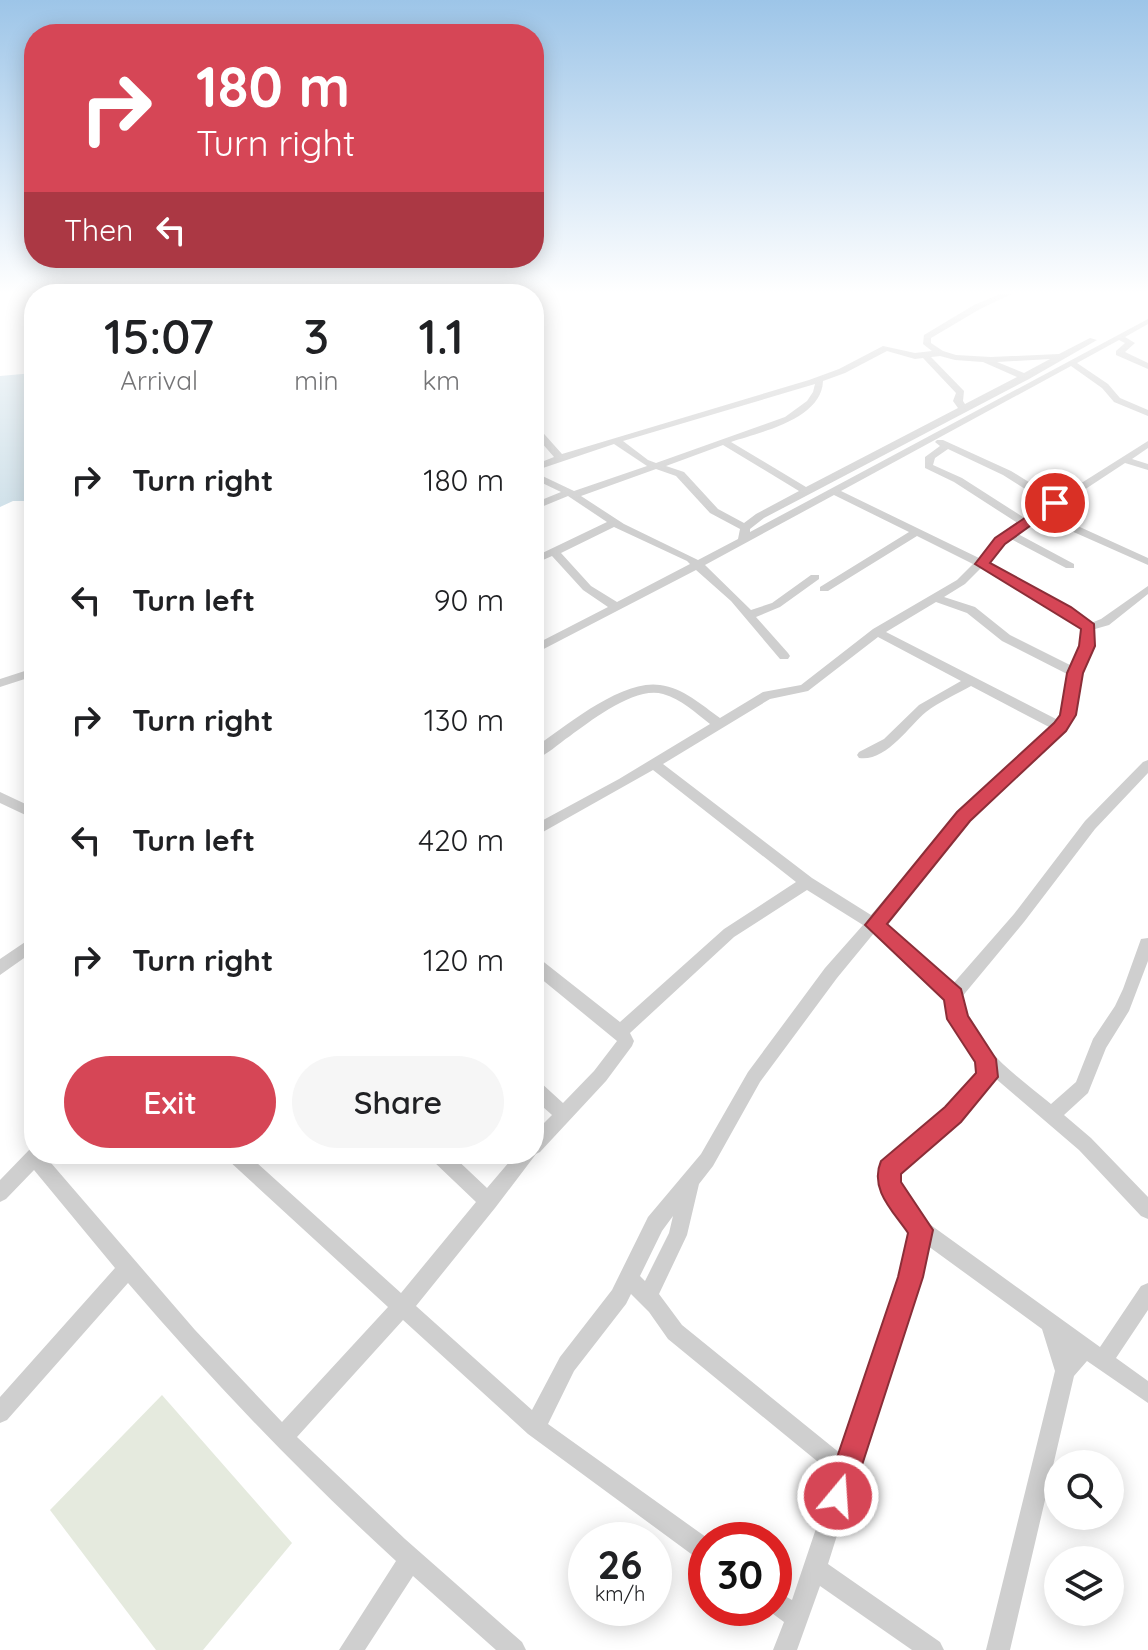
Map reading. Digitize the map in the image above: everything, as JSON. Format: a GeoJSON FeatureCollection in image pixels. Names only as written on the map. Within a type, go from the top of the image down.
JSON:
{"type":"FeatureCollection","features":[{"type":"Feature","properties":{"kind":"street"},"geometry":{"type":"LineString","coordinates":[[544,464],[846,369]]}},
{"type":"Feature","properties":{"kind":"street"},"geometry":{"type":"LineString","coordinates":[[938,369],[961,393],[958,401],[964,409]]}},
{"type":"Feature","properties":{"kind":"street"},"geometry":{"type":"LineString","coordinates":[[1007,369],[1026,377]]}},
{"type":"Feature","properties":{"kind":"street"},"geometry":{"type":"LineString","coordinates":[[744,534],[760,516],[1045,369]]}},
{"type":"Feature","properties":{"kind":"street"},"geometry":{"type":"LineString","coordinates":[[544,645],[699,564],[744,534],[932,439],[1052,369]]}},
{"type":"Feature","properties":{"kind":"street"},"geometry":{"type":"LineString","coordinates":[[1080,369],[1105,386],[1117,400],[1148,413]]}},
{"type":"Feature","properties":{"kind":"street"},"geometry":{"type":"LineString","coordinates":[[544,503],[795,415],[819,391],[819,380]]}},
{"type":"Feature","properties":{"kind":"street"},"geometry":{"type":"LineString","coordinates":[[932,439],[1007,473],[1055,503]]}},
{"type":"Feature","properties":{"kind":"street"},"geometry":{"type":"LineString","coordinates":[[544,440],[560,458]]}},
{"type":"Feature","properties":{"kind":"street"},"geometry":{"type":"LineString","coordinates":[[616,441],[638,458],[680,474],[705,504],[744,534]]}},
{"type":"Feature","properties":{"kind":"street"},"geometry":{"type":"LineString","coordinates":[[724,442],[807,492]]}},
{"type":"Feature","properties":{"kind":"street"},"geometry":{"type":"LineString","coordinates":[[544,826],[767,695],[804,688],[877,632],[935,598],[982,564],[1010,534],[1039,513],[1148,444]]}},
{"type":"Feature","properties":{"kind":"street"},"geometry":{"type":"LineString","coordinates":[[947,445],[930,457],[928,466],[958,480],[1025,523]]}},
{"type":"Feature","properties":{"kind":"street"},"geometry":{"type":"LineString","coordinates":[[1126,460],[1148,467]]}},
{"type":"Feature","properties":{"kind":"street"},"geometry":{"type":"LineString","coordinates":[[544,480],[614,523],[699,564],[750,615],[784,656]]}},
{"type":"Feature","properties":{"kind":"street"},"geometry":{"type":"LineString","coordinates":[[833,491],[982,564],[1066,610],[1089,627]]}},
{"type":"Feature","properties":{"kind":"street"},"geometry":{"type":"LineString","coordinates":[[1039,513],[1148,562]]}},
{"type":"Feature","properties":{"kind":"street"},"geometry":{"type":"LineString","coordinates":[[544,557],[614,523]]}},
{"type":"Feature","properties":{"kind":"street"},"geometry":{"type":"LineString","coordinates":[[824,589],[916,532]]}},
{"type":"Feature","properties":{"kind":"street"},"geometry":{"type":"LineString","coordinates":[[1010,534],[1070,566]]}},
{"type":"Feature","properties":{"kind":"street"},"geometry":{"type":"LineString","coordinates":[[555,553],[587,588],[617,607]]}},
{"type":"Feature","properties":{"kind":"street"},"geometry":{"type":"LineString","coordinates":[[750,615],[769,609],[815,577]]}},
{"type":"Feature","properties":{"kind":"street"},"geometry":{"type":"LineString","coordinates":[[1089,627],[1105,622],[1148,589]]}},
{"type":"Feature","properties":{"kind":"street"},"geometry":{"type":"LineString","coordinates":[[935,598],[971,610],[1006,638],[1075,673]]}},
{"type":"Feature","properties":{"kind":"street"},"geometry":{"type":"LineString","coordinates":[[535,1427],[567,1364],[608,1314],[655,1224],[707,1160],[754,1077],[839,963],[875,925],[963,817],[1060,727],[1072,703],[1075,673],[1087,646],[1089,627]]}},
{"type":"Feature","properties":{"kind":"street"},"geometry":{"type":"LineString","coordinates":[[877,632],[1060,727]]}},
{"type":"Feature","properties":{"kind":"street"},"geometry":{"type":"LineString","coordinates":[[0,683],[24,675]]}},
{"type":"Feature","properties":{"kind":"street"},"geometry":{"type":"LineString","coordinates":[[864,755],[889,742],[923,708],[971,681]]}},
{"type":"Feature","properties":{"kind":"street"},"geometry":{"type":"LineString","coordinates":[[544,749],[622,698],[640,690],[659,688],[669,692],[720,724]]}},
{"type":"Feature","properties":{"kind":"street"},"geometry":{"type":"LineString","coordinates":[[654,764],[807,882],[875,925],[953,996],[958,1019],[985,1059],[1053,1114],[1148,1210]]}},
{"type":"Feature","properties":{"kind":"street"},"geometry":{"type":"LineString","coordinates":[[953,996],[1019,918],[1090,825],[1148,765]]}},
{"type":"Feature","properties":{"kind":"street"},"geometry":{"type":"LineString","coordinates":[[0,797],[24,809]]}},
{"type":"Feature","properties":{"kind":"street"},"geometry":{"type":"LineString","coordinates":[[620,1032],[729,933],[769,910],[807,882]]}},
{"type":"Feature","properties":{"kind":"street"},"geometry":{"type":"LineString","coordinates":[[1053,1114],[1082,1087],[1099,1044],[1121,1011],[1131,989],[1146,944]]}},
{"type":"Feature","properties":{"kind":"street"},"geometry":{"type":"LineString","coordinates":[[0,968],[24,950]]}},
{"type":"Feature","properties":{"kind":"street"},"geometry":{"type":"LineString","coordinates":[[544,972],[620,1032],[626,1041],[621,1052],[544,1135]]}},
{"type":"Feature","properties":{"kind":"street"},"geometry":{"type":"LineString","coordinates":[[985,1059],[987,1077],[980,1087],[889,1169],[889,1186],[921,1230],[1148,1393]]}},
{"type":"Feature","properties":{"kind":"street"},"geometry":{"type":"LineString","coordinates":[[544,1097],[563,1114]]}},
{"type":"Feature","properties":{"kind":"street"},"geometry":{"type":"LineString","coordinates":[[0,1193],[27,1164]]}},
{"type":"Feature","properties":{"kind":"street"},"geometry":{"type":"LineString","coordinates":[[42,1164],[127,1269],[282,1437],[410,1561],[514,1650]]}},
{"type":"Feature","properties":{"kind":"street"},"geometry":{"type":"LineString","coordinates":[[245,1164],[535,1427],[688,1538]]}},
{"type":"Feature","properties":{"kind":"street"},"geometry":{"type":"LineString","coordinates":[[449,1164],[489,1202]]}},
{"type":"Feature","properties":{"kind":"street"},"geometry":{"type":"LineString","coordinates":[[282,1437],[401,1308],[519,1164]]}},
{"type":"Feature","properties":{"kind":"street"},"geometry":{"type":"LineString","coordinates":[[647,1298],[678,1235],[691,1179]]}},
{"type":"Feature","properties":{"kind":"street"},"geometry":{"type":"LineString","coordinates":[[785,1650],[815,1569],[911,1277],[921,1230]]}},
{"type":"Feature","properties":{"kind":"street"},"geometry":{"type":"LineString","coordinates":[[0,1413],[127,1269]]}},
{"type":"Feature","properties":{"kind":"street"},"geometry":{"type":"LineString","coordinates":[[628,1278],[675,1332],[846,1471]]}},
{"type":"Feature","properties":{"kind":"street"},"geometry":{"type":"LineString","coordinates":[[1104,1359],[1148,1293]]}},
{"type":"Feature","properties":{"kind":"street"},"geometry":{"type":"LineString","coordinates":[[1050,1324],[1065,1371]]}},
{"type":"Feature","properties":{"kind":"street"},"geometry":{"type":"LineString","coordinates":[[998,1650],[1065,1371],[1086,1347]]}},
{"type":"Feature","properties":{"kind":"street"},"geometry":{"type":"LineString","coordinates":[[351,1650],[410,1561]]}},
{"type":"Feature","properties":{"kind":"street"},"geometry":{"type":"LineString","coordinates":[[815,1569],[932,1650]]}},
{"type":"Feature","properties":{"kind":"street"},"geometry":{"type":"LineString","coordinates":[[792,1614],[797,1618]]}},
{"type":"Feature","properties":{"kind":"shaded area"},"geometry":{"type":"Polygon","coordinates":[[[24,374],[24,501],[13,501],[0,507],[0,376],[24,374]]]}},
{"type":"Feature","properties":{"kind":"shaded area"},"geometry":{"type":"Polygon","coordinates":[[[162,1395],[292,1543],[203,1650],[156,1650],[50,1510],[162,1395]]]}},
{"type":"Feature","properties":{"kind":"route"},"geometry":{"type":"LineString","coordinates":[[838,1496],[911,1277],[921,1230],[889,1186],[889,1169],[953,1115],[980,1087],[987,1077],[988,1067],[958,1019],[953,996],[875,925],[938,844],[991,788],[1060,727],[1068,715],[1075,673],[1087,646],[1089,627],[1066,610],[982,564],[1000,541],[1055,503]]}}]}
